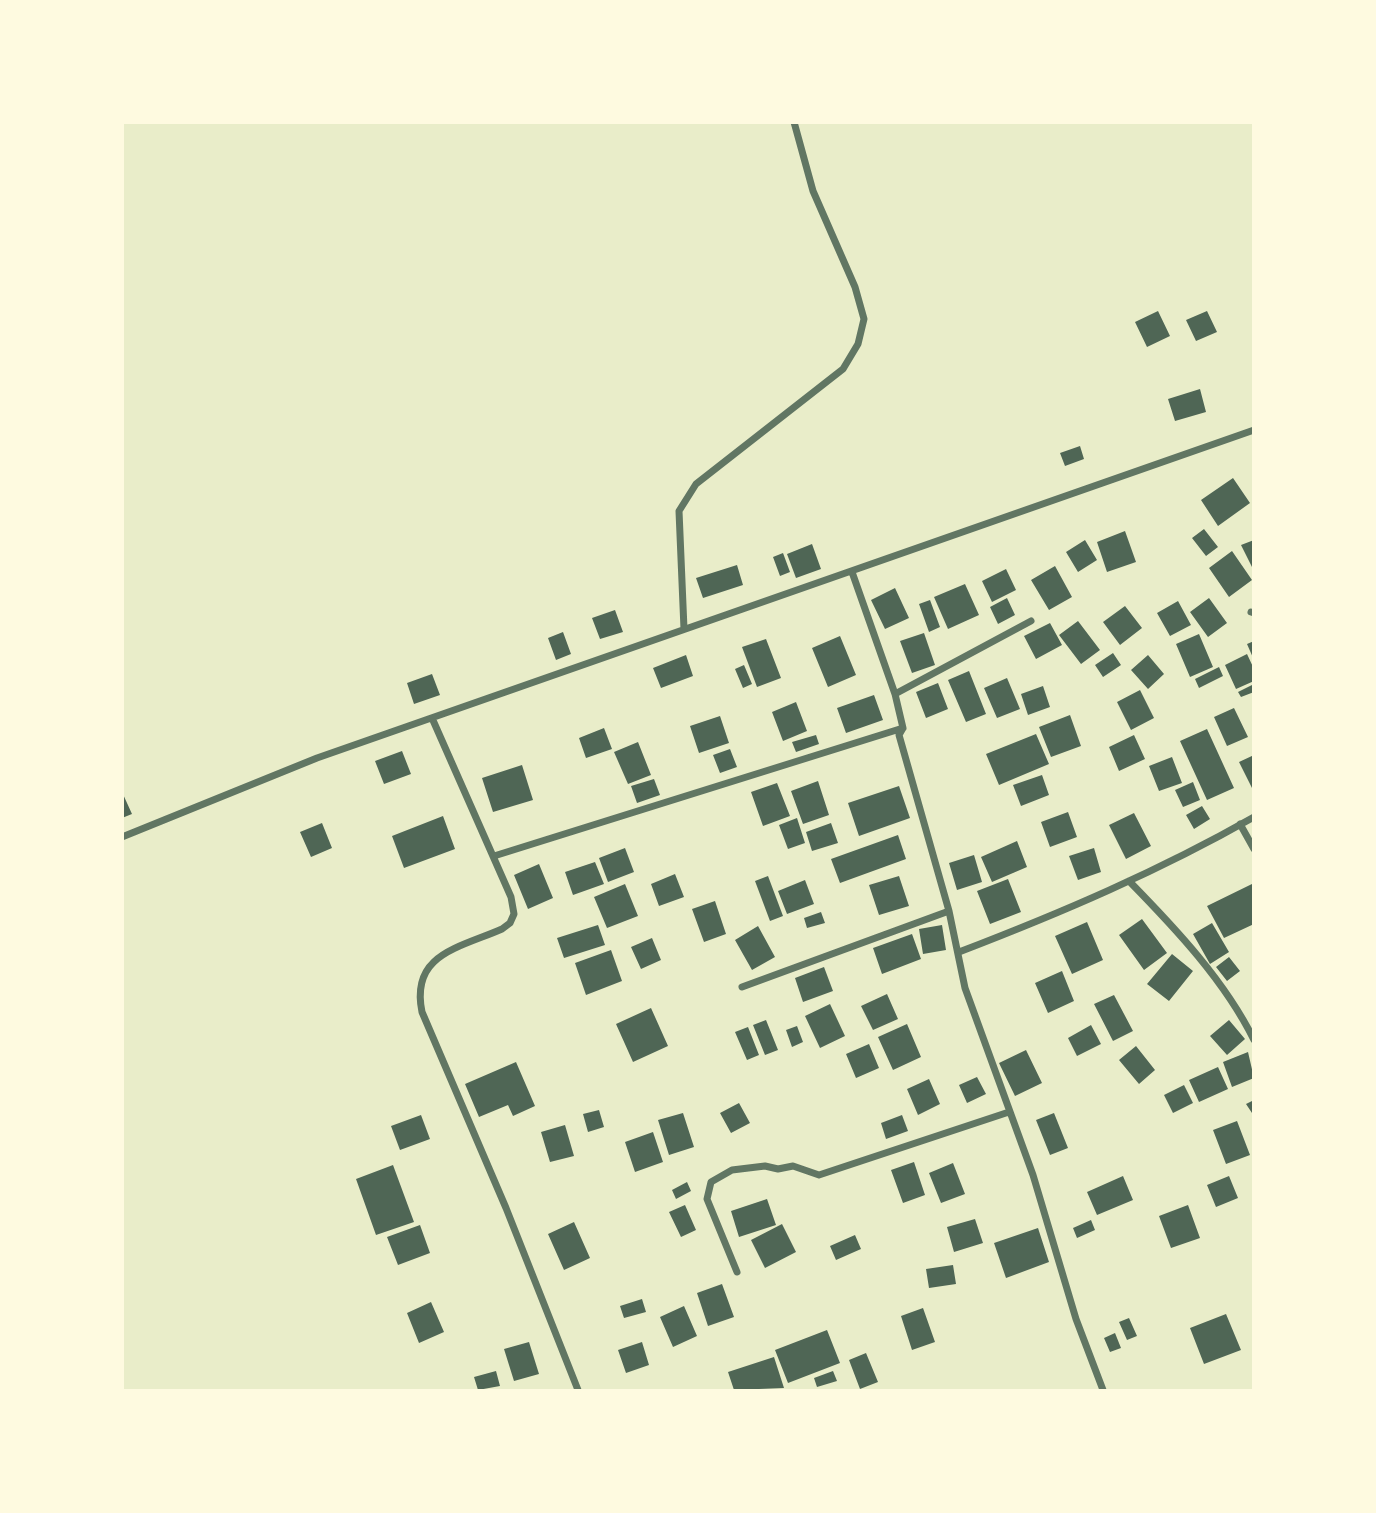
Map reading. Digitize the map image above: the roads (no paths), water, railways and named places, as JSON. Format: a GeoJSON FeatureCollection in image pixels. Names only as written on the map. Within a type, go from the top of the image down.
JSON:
{"type":"FeatureCollection","features":[{"type":"Feature","properties":{"kind":"street"},"geometry":{"type":"LineString","coordinates":[[684,629],[679,511],[696,484],[843,369],[858,344],[863,319],[855,287],[813,191],[794,122]]}},
{"type":"Feature","properties":{"kind":"street"},"geometry":{"type":"LineString","coordinates":[[122,837],[317,758],[1254,430]]}},
{"type":"Feature","properties":{"kind":"street"},"geometry":{"type":"LineString","coordinates":[[852,572],[895,694],[903,728],[899,735],[960,952],[965,988],[1033,1175],[1076,1319],[1103,1391]]}},
{"type":"Feature","properties":{"kind":"street"},"geometry":{"type":"LineString","coordinates":[[895,694],[1031,621]]}},
{"type":"Feature","properties":{"kind":"street"},"geometry":{"type":"LineString","coordinates":[[432,718],[494,856],[511,897],[514,914],[510,923],[430,964],[420,980],[418,996],[422,1012],[506,1208],[578,1391]]}},
{"type":"Feature","properties":{"kind":"street"},"geometry":{"type":"LineString","coordinates":[[494,856],[903,728]]}},
{"type":"Feature","properties":{"kind":"street"},"geometry":{"type":"LineString","coordinates":[[960,952],[1061,912],[1193,852],[1254,817]]}},
{"type":"Feature","properties":{"kind":"street"},"geometry":{"type":"LineString","coordinates":[[1240,824],[1254,849]]}},
{"type":"Feature","properties":{"kind":"street"},"geometry":{"type":"LineString","coordinates":[[1129,881],[1167,920],[1205,968],[1243,1019],[1254,1040]]}},
{"type":"Feature","properties":{"kind":"street"},"geometry":{"type":"LineString","coordinates":[[742,987],[949,911]]}},
{"type":"Feature","properties":{"kind":"street"},"geometry":{"type":"LineString","coordinates":[[737,1272],[707,1199],[707,1188],[721,1176],[732,1170],[793,1166],[819,1175],[1009,1112]]}}]}
